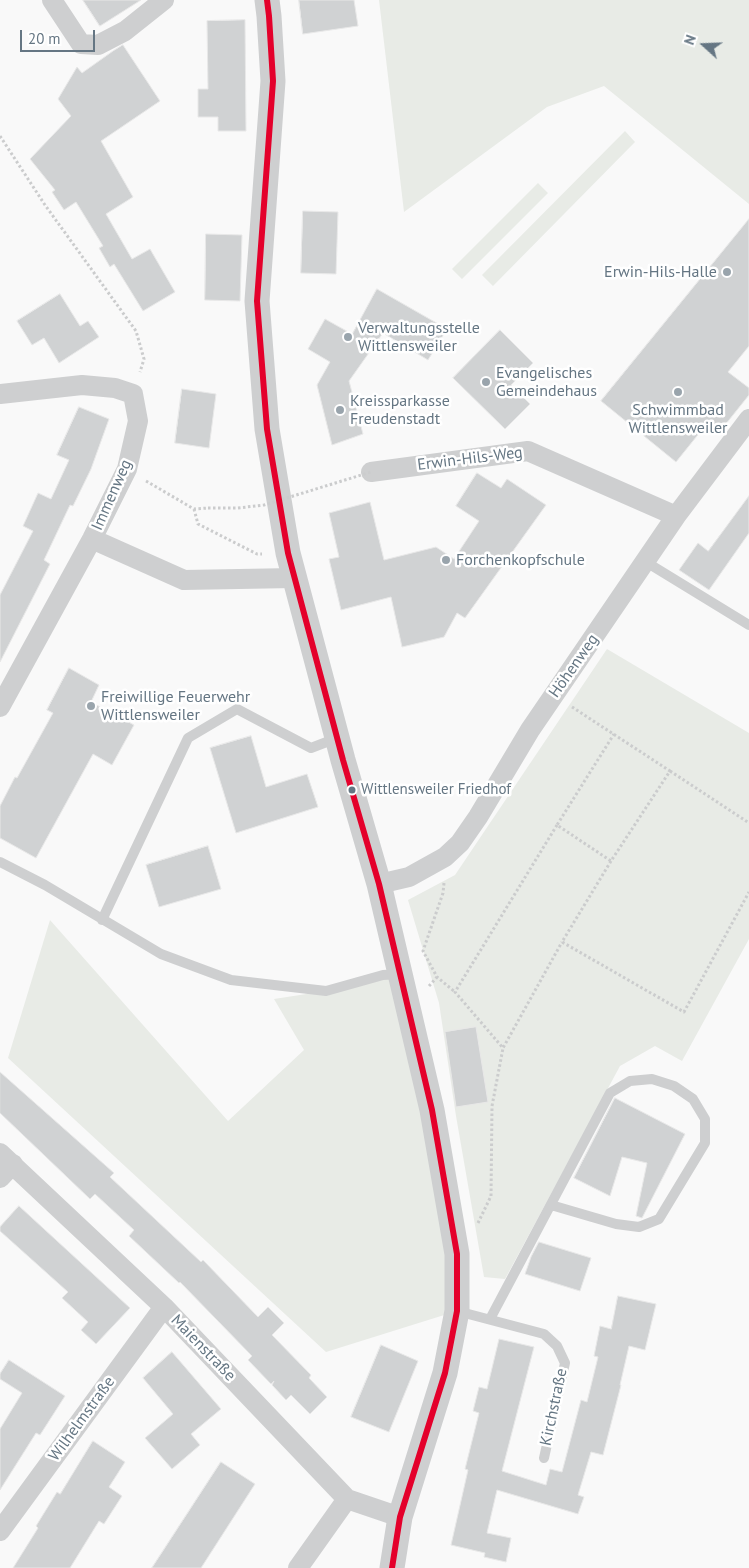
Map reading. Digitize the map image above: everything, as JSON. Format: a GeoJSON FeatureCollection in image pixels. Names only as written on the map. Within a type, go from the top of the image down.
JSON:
{"type":"FeatureCollection","features":[{"type":"Feature","properties":{"kind":"street"},"geometry":{"type":"LineString","coordinates":[[52,0],[81,44],[98,46],[125,31],[164,0]]}},
{"type":"Feature","properties":{"kind":"street"},"geometry":{"type":"LineString","coordinates":[[267,0],[270,16],[273,81],[257,301],[267,429],[288,554],[379,884],[432,1110],[457,1254],[457,1311],[445,1373],[400,1517],[392,1568]]}},
{"type":"Feature","properties":{"kind":"street"},"geometry":{"type":"LineString","coordinates":[[0,394],[82,385],[115,388],[133,394]]}},
{"type":"Feature","properties":{"kind":"street","name":"Immenweg"},"geometry":{"type":"LineString","coordinates":[[0,707],[92,539],[127,469],[138,421],[133,394]]}},
{"type":"Feature","properties":{"kind":"street","name":"Höhenweg"},"geometry":{"type":"LineString","coordinates":[[379,884],[409,877],[445,857],[460,843],[478,818],[530,730],[676,516],[749,418]]}},
{"type":"Feature","properties":{"kind":"street","name":"Erwin-Hils-Weg"},"geometry":{"type":"LineString","coordinates":[[371,472],[528,451],[676,516]]}},
{"type":"Feature","properties":{"kind":"street"},"geometry":{"type":"LineString","coordinates":[[92,539],[184,580],[294,578]]}},
{"type":"Feature","properties":{"kind":"street","name":"Maienstraße"},"geometry":{"type":"LineString","coordinates":[[4,1165],[164,1307],[348,1499],[400,1517]]}},
{"type":"Feature","properties":{"kind":"street","name":"Wilhelmstraße"},"geometry":{"type":"LineString","coordinates":[[0,1531],[164,1307]]}},
{"type":"Feature","properties":{"kind":"street"},"geometry":{"type":"LineString","coordinates":[[298,1568],[348,1499]]}},
{"type":"Feature","properties":{"kind":"lane"},"geometry":{"type":"LineString","coordinates":[[646,562],[749,625]]}},
{"type":"Feature","properties":{"kind":"lane"},"geometry":{"type":"LineString","coordinates":[[102,920],[188,738],[237,709],[311,748],[338,737]]}},
{"type":"Feature","properties":{"kind":"lane"},"geometry":{"type":"LineString","coordinates":[[0,862],[45,885],[160,954],[230,980],[326,990],[383,975],[400,974]]}},
{"type":"Feature","properties":{"kind":"lane"},"geometry":{"type":"LineString","coordinates":[[490,1319],[610,1093],[630,1081],[652,1079],[674,1086],[693,1099],[705,1119],[705,1143],[659,1219],[639,1226],[623,1225],[551,1205]]}},
{"type":"Feature","properties":{"kind":"lane","name":"Kirchstraße"},"geometry":{"type":"LineString","coordinates":[[457,1311],[544,1334],[558,1346],[564,1363],[544,1458]]}},
{"type":"Feature","properties":{"kind":"path"},"geometry":{"type":"LineString","coordinates":[[0,136],[45,205],[136,331],[144,359],[133,394]]}},
{"type":"Feature","properties":{"kind":"path"},"geometry":{"type":"LineString","coordinates":[[127,469],[194,509],[238,508],[264,505],[371,472]]}},
{"type":"Feature","properties":{"kind":"path"},"geometry":{"type":"LineString","coordinates":[[194,509],[198,524],[257,554],[288,554]]}},
{"type":"Feature","properties":{"kind":"path"},"geometry":{"type":"LineString","coordinates":[[569,706],[749,823]]}},
{"type":"Feature","properties":{"kind":"path"},"geometry":{"type":"LineString","coordinates":[[455,992],[614,734]]}},
{"type":"Feature","properties":{"kind":"path"},"geometry":{"type":"LineString","coordinates":[[457,1254],[476,1229],[491,1196],[492,1106],[503,1048],[562,942],[611,861],[670,771]]}},
{"type":"Feature","properties":{"kind":"path"},"geometry":{"type":"LineString","coordinates":[[557,825],[611,861]]}},
{"type":"Feature","properties":{"kind":"path"},"geometry":{"type":"LineString","coordinates":[[445,857],[443,893],[423,951],[437,978],[455,992],[503,1048]]}},
{"type":"Feature","properties":{"kind":"path"},"geometry":{"type":"LineString","coordinates":[[562,942],[684,1012],[749,892]]}},
{"type":"Feature","properties":{"kind":"shaded area"},"geometry":{"type":"Polygon","coordinates":[[[379,0],[749,0],[749,204],[604,86],[547,107],[404,212],[379,0]]]}},
{"type":"Feature","properties":{"kind":"shaded area"},"geometry":{"type":"Polygon","coordinates":[[[625,131],[635,142],[493,286],[482,275],[625,131]]]}},
{"type":"Feature","properties":{"kind":"shaded area"},"geometry":{"type":"Polygon","coordinates":[[[538,183],[548,193],[462,279],[452,269],[538,183]]]}},
{"type":"Feature","properties":{"kind":"shaded area"},"geometry":{"type":"Polygon","coordinates":[[[607,649],[749,733],[749,939],[682,1061],[655,1046],[620,1066],[505,1279],[484,1277],[456,1116],[439,1003],[408,900],[455,875],[607,649]]]}},
{"type":"Feature","properties":{"kind":"shaded area"},"geometry":{"type":"Polygon","coordinates":[[[50,920],[228,1121],[304,1050],[274,999],[326,991],[400,974],[457,1311],[326,1352],[8,1058],[50,920]]]}},
{"type":"Feature","properties":{"kind":"building"},"geometry":{"type":"Polygon","coordinates":[[[83,0],[141,0],[100,26],[83,0]]]}},
{"type":"Feature","properties":{"kind":"building"},"geometry":{"type":"Polygon","coordinates":[[[299,0],[354,0],[358,26],[303,34],[299,0]]]}},
{"type":"Feature","properties":{"kind":"building"},"geometry":{"type":"Polygon","coordinates":[[[245,20],[246,131],[218,131],[218,117],[198,117],[198,89],[208,89],[207,21],[245,20]]]}},
{"type":"Feature","properties":{"kind":"building"},"geometry":{"type":"Polygon","coordinates":[[[123,45],[160,101],[101,141],[133,197],[106,214],[132,259],[150,249],[175,292],[143,311],[114,264],[110,267],[99,248],[103,246],[76,202],[64,210],[52,192],[55,190],[30,159],[71,116],[58,99],[77,67],[82,73],[123,45]]]}},
{"type":"Feature","properties":{"kind":"building"},"geometry":{"type":"Polygon","coordinates":[[[303,211],[338,212],[336,274],[301,273],[303,211]]]}},
{"type":"Feature","properties":{"kind":"building","name":"Schwimmbad Wittlensweiler"},"geometry":{"type":"Polygon","coordinates":[[[749,219],[749,346],[728,372],[749,388],[749,395],[717,435],[705,426],[676,462],[601,401],[749,219]]]}},
{"type":"Feature","properties":{"kind":"building"},"geometry":{"type":"Polygon","coordinates":[[[206,234],[242,235],[240,301],[205,300],[206,234]]]}},
{"type":"Feature","properties":{"kind":"building","name":"Verwaltungsstelle Wittlensweiler"},"geometry":{"type":"Polygon","coordinates":[[[377,289],[447,329],[428,360],[383,333],[349,381],[363,434],[332,445],[317,385],[330,362],[308,349],[325,319],[352,334],[377,289]]]}},
{"type":"Feature","properties":{"kind":"building"},"geometry":{"type":"Polygon","coordinates":[[[60,294],[80,326],[88,321],[99,337],[59,363],[44,338],[32,345],[17,321],[60,294]]]}},
{"type":"Feature","properties":{"kind":"building","name":"Evangelisches Gemeindehaus"},"geometry":{"type":"Polygon","coordinates":[[[500,330],[533,363],[511,385],[530,404],[505,429],[453,378],[500,330]]]}},
{"type":"Feature","properties":{"kind":"building"},"geometry":{"type":"Polygon","coordinates":[[[182,389],[216,394],[209,448],[175,443],[182,389]]]}},
{"type":"Feature","properties":{"kind":"building"},"geometry":{"type":"Polygon","coordinates":[[[79,407],[109,419],[91,469],[73,506],[70,505],[44,560],[50,564],[0,662],[0,595],[33,531],[23,526],[38,493],[51,499],[69,460],[57,455],[79,407]]]}},
{"type":"Feature","properties":{"kind":"building","name":"Forchenkopfschule"},"geometry":{"type":"Polygon","coordinates":[[[477,473],[501,488],[507,479],[546,505],[465,618],[457,613],[444,637],[402,647],[391,597],[341,610],[329,559],[339,557],[329,513],[370,502],[384,560],[436,547],[454,559],[479,521],[456,506],[477,473]]]}},
{"type":"Feature","properties":{"kind":"building"},"geometry":{"type":"Polygon","coordinates":[[[749,496],[749,533],[709,590],[679,570],[698,543],[708,551],[749,496]]]}},
{"type":"Feature","properties":{"kind":"building"},"geometry":{"type":"Polygon","coordinates":[[[69,668],[99,685],[91,702],[134,725],[112,765],[93,754],[36,858],[0,838],[0,806],[53,713],[47,710],[69,668]]]}},
{"type":"Feature","properties":{"kind":"building"},"geometry":{"type":"Polygon","coordinates":[[[251,736],[266,787],[307,774],[318,807],[236,833],[210,748],[251,736]]]}},
{"type":"Feature","properties":{"kind":"building"},"geometry":{"type":"Polygon","coordinates":[[[208,846],[221,889],[159,907],[146,865],[208,846]]]}},
{"type":"Feature","properties":{"kind":"building"},"geometry":{"type":"Polygon","coordinates":[[[476,1027],[488,1102],[456,1107],[445,1032],[476,1027]]]}},
{"type":"Feature","properties":{"kind":"building"},"geometry":{"type":"Polygon","coordinates":[[[0,1072],[114,1173],[110,1177],[201,1262],[203,1260],[258,1317],[268,1307],[284,1323],[272,1335],[311,1375],[309,1378],[327,1397],[310,1414],[291,1395],[286,1400],[272,1385],[274,1381],[271,1384],[248,1360],[252,1356],[180,1282],[129,1236],[134,1230],[95,1194],[90,1199],[0,1113],[0,1072]]]}},
{"type":"Feature","properties":{"kind":"building"},"geometry":{"type":"Polygon","coordinates":[[[615,1098],[685,1134],[642,1218],[636,1216],[647,1163],[622,1157],[610,1196],[574,1178],[615,1098]]]}},
{"type":"Feature","properties":{"kind":"building"},"geometry":{"type":"Polygon","coordinates":[[[19,1206],[130,1308],[96,1344],[81,1330],[88,1322],[62,1298],[68,1292],[0,1231],[0,1227],[19,1206]]]}},
{"type":"Feature","properties":{"kind":"building"},"geometry":{"type":"Polygon","coordinates":[[[539,1242],[591,1258],[580,1291],[525,1274],[539,1242]]]}},
{"type":"Feature","properties":{"kind":"building"},"geometry":{"type":"Polygon","coordinates":[[[618,1296],[656,1304],[645,1350],[629,1346],[603,1455],[591,1452],[578,1495],[584,1497],[578,1514],[497,1490],[487,1533],[511,1538],[506,1562],[484,1557],[485,1553],[451,1545],[468,1470],[465,1469],[479,1413],[473,1411],[479,1387],[487,1389],[499,1339],[534,1347],[502,1471],[546,1485],[550,1469],[562,1472],[581,1400],[587,1402],[598,1357],[594,1356],[600,1326],[611,1329],[618,1296]]]}},
{"type":"Feature","properties":{"kind":"building"},"geometry":{"type":"Polygon","coordinates":[[[381,1345],[418,1361],[389,1432],[351,1417],[381,1345]]]}},
{"type":"Feature","properties":{"kind":"building"},"geometry":{"type":"Polygon","coordinates":[[[172,1352],[221,1409],[191,1434],[200,1445],[172,1469],[145,1438],[173,1414],[143,1378],[172,1352]]]}},
{"type":"Feature","properties":{"kind":"building"},"geometry":{"type":"Polygon","coordinates":[[[9,1360],[65,1396],[40,1435],[36,1433],[0,1490],[0,1429],[22,1393],[0,1379],[0,1374],[9,1360]]]}},
{"type":"Feature","properties":{"kind":"building"},"geometry":{"type":"Polygon","coordinates":[[[93,1441],[125,1462],[109,1487],[122,1496],[104,1524],[99,1521],[70,1568],[13,1568],[38,1528],[36,1526],[57,1492],[60,1494],[93,1441]]]}},
{"type":"Feature","properties":{"kind":"building"},"geometry":{"type":"Polygon","coordinates":[[[221,1462],[255,1484],[201,1568],[152,1568],[221,1462]]]}},
{"type":"Feature","properties":{"kind":"transit line"},"geometry":{"type":"LineString","coordinates":[[267,0],[273,81],[257,301],[267,429],[288,553],[343,760],[379,884],[432,1110],[457,1254],[457,1311],[445,1373],[400,1517],[392,1568]]}},
{"type":"Feature","properties":{"kind":"place","name":"Erwin-Hils-Halle"},"geometry":{"type":"Point","coordinates":[727,272]}},
{"type":"Feature","properties":{"kind":"place","name":"Verwaltungsstelle Wittlensweiler"},"geometry":{"type":"Point","coordinates":[348,337]}},
{"type":"Feature","properties":{"kind":"place","name":"Evangelisches Gemeindehaus"},"geometry":{"type":"Point","coordinates":[486,382]}},
{"type":"Feature","properties":{"kind":"place","name":"Schwimmbad Wittlensweiler"},"geometry":{"type":"Point","coordinates":[678,392]}},
{"type":"Feature","properties":{"kind":"place","name":"Kreissparkasse Freudenstadt"},"geometry":{"type":"Point","coordinates":[340,410]}},
{"type":"Feature","properties":{"kind":"place","name":"Forchenkopfschule"},"geometry":{"type":"Point","coordinates":[446,560]}},
{"type":"Feature","properties":{"kind":"place","name":"Freiwillige Feuerwehr Wittlensweiler"},"geometry":{"type":"Point","coordinates":[91,706]}},
{"type":"Feature","properties":{"kind":"place","name":"Wittlensweiler Friedhof"},"geometry":{"type":"Point","coordinates":[352,790]}}]}
